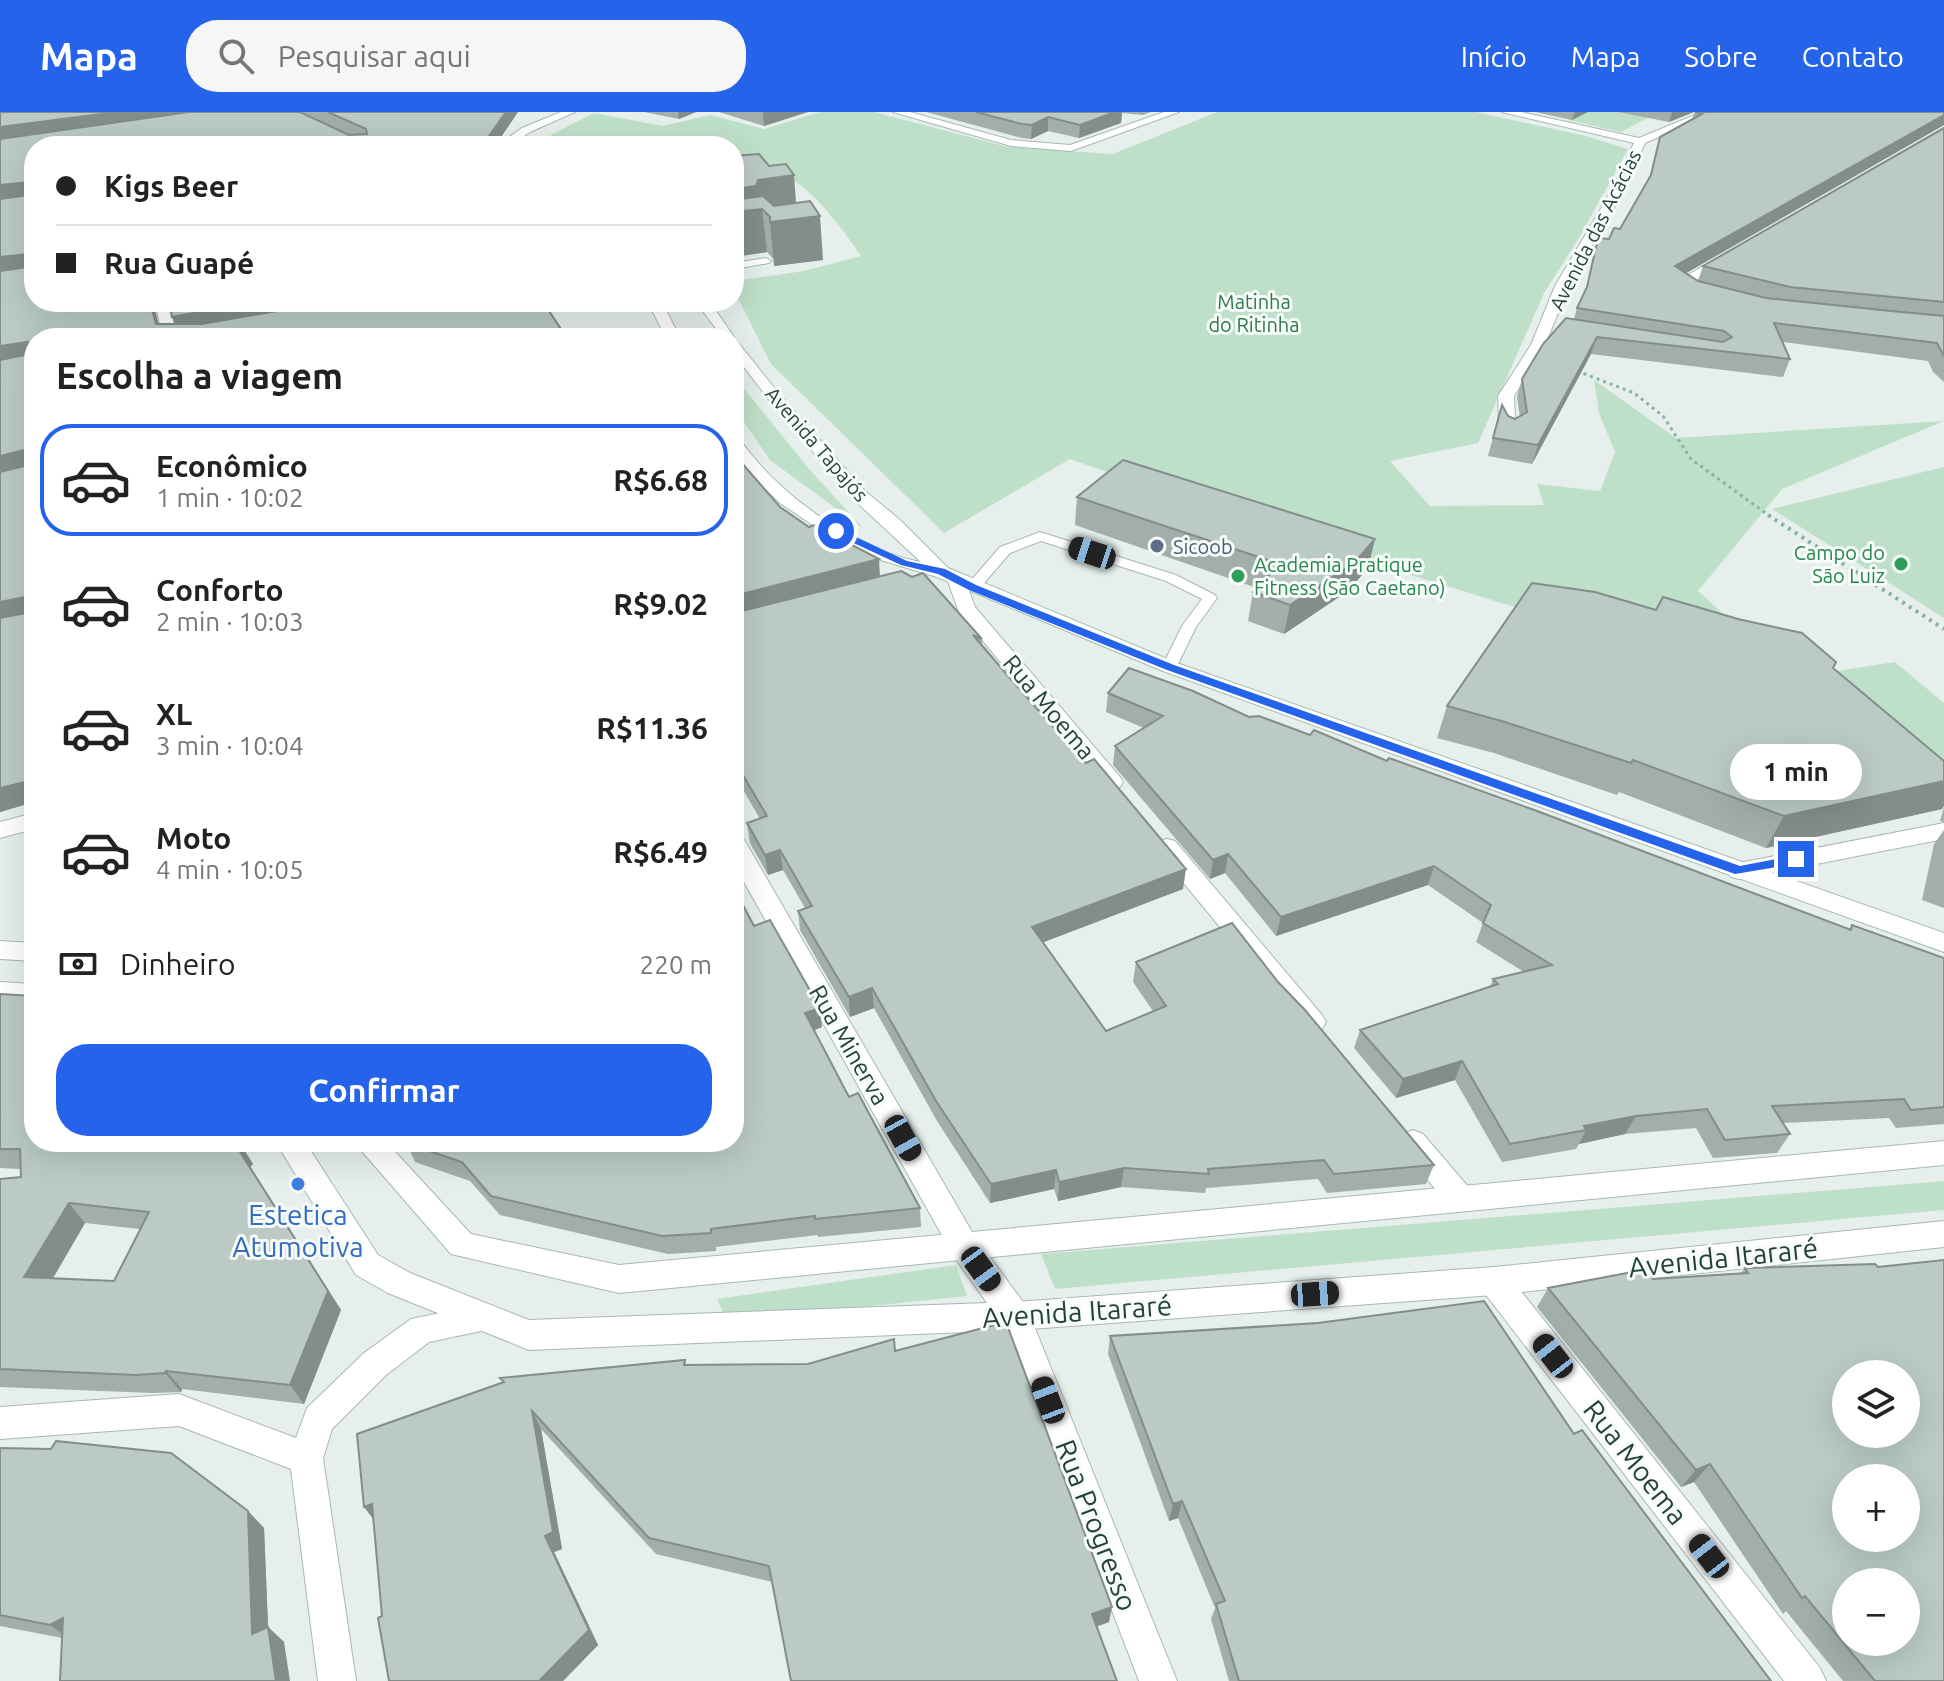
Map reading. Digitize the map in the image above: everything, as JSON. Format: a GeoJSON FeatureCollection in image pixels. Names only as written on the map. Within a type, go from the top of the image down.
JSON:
{"type":"FeatureCollection","features":[{"type":"Feature","properties":{"kind":"street"},"geometry":{"type":"LineString","coordinates":[[510,136],[528,112]]}},
{"type":"Feature","properties":{"kind":"street"},"geometry":{"type":"LineString","coordinates":[[520,136],[570,112]]}},
{"type":"Feature","properties":{"kind":"street"},"geometry":{"type":"LineString","coordinates":[[898,112],[1011,143],[1071,148],[1174,112]]}},
{"type":"Feature","properties":{"kind":"street"},"geometry":{"type":"LineString","coordinates":[[1507,112],[1640,141]]}},
{"type":"Feature","properties":{"kind":"street","name":"Avenida das Acácias"},"geometry":{"type":"LineString","coordinates":[[1511,430],[1507,421],[1506,396],[1554,328],[1562,286],[1618,190],[1640,141],[1711,112]]}},
{"type":"Feature","properties":{"kind":"street"},"geometry":{"type":"LineString","coordinates":[[1114,116],[1143,123]]}},
{"type":"Feature","properties":{"kind":"street"},"geometry":{"type":"LineString","coordinates":[[529,136],[535,128]]}},
{"type":"Feature","properties":{"kind":"street"},"geometry":{"type":"LineString","coordinates":[[1685,287],[1746,246]]}},
{"type":"Feature","properties":{"kind":"street","name":"Avenida Tapajós"},"geometry":{"type":"LineString","coordinates":[[744,357],[859,495],[956,579]]}},
{"type":"Feature","properties":{"kind":"street","name":"Avenida Tapajós"},"geometry":{"type":"LineString","coordinates":[[744,460],[802,512],[854,541],[904,563],[956,579],[1170,667],[1944,943]]}},
{"type":"Feature","properties":{"kind":"street"},"geometry":{"type":"LineString","coordinates":[[900,581],[956,579]]}},
{"type":"Feature","properties":{"kind":"street","name":"Rua Moema"},"geometry":{"type":"LineString","coordinates":[[956,579],[966,608],[1128,800]]}},
{"type":"Feature","properties":{"kind":"street"},"geometry":{"type":"LineString","coordinates":[[0,830],[24,824]]}},
{"type":"Feature","properties":{"kind":"street"},"geometry":{"type":"LineString","coordinates":[[1148,825],[1329,1042]]}},
{"type":"Feature","properties":{"kind":"street"},"geometry":{"type":"LineString","coordinates":[[1739,871],[1944,831]]}},
{"type":"Feature","properties":{"kind":"street","name":"Rua Minerva"},"geometry":{"type":"LineString","coordinates":[[744,861],[964,1246]]}},
{"type":"Feature","properties":{"kind":"street"},"geometry":{"type":"LineString","coordinates":[[0,950],[24,951]]}},
{"type":"Feature","properties":{"kind":"street"},"geometry":{"type":"LineString","coordinates":[[0,992],[24,993]]}},
{"type":"Feature","properties":{"kind":"street"},"geometry":{"type":"LineString","coordinates":[[1400,1126],[1460,1198]]}},
{"type":"Feature","properties":{"kind":"street","name":"Avenida Itararé"},"geometry":{"type":"LineString","coordinates":[[296,1152],[367,1265],[399,1283],[529,1335],[1015,1316],[1494,1281],[1944,1234]]}},
{"type":"Feature","properties":{"kind":"street"},"geometry":{"type":"LineString","coordinates":[[377,1152],[462,1245],[619,1279],[1944,1153]]}},
{"type":"Feature","properties":{"kind":"street","name":"Rua Progresso"},"geometry":{"type":"LineString","coordinates":[[964,1246],[1015,1316],[1158,1681]]}},
{"type":"Feature","properties":{"kind":"street","name":"Rua Moema"},"geometry":{"type":"LineString","coordinates":[[1494,1281],[1807,1681]]}},
{"type":"Feature","properties":{"kind":"street"},"geometry":{"type":"LineString","coordinates":[[337,1681],[306,1458],[319,1419],[375,1364],[422,1329],[484,1318]]}},
{"type":"Feature","properties":{"kind":"street"},"geometry":{"type":"LineString","coordinates":[[0,1423],[179,1410],[306,1458]]}},
{"type":"Feature","properties":{"kind":"lane"},"geometry":{"type":"LineString","coordinates":[[744,264],[766,261]]}},
{"type":"Feature","properties":{"kind":"lane"},"geometry":{"type":"LineString","coordinates":[[956,579],[1005,550],[1040,536],[1171,578],[1210,598],[1189,626],[1170,667]]}},
{"type":"Feature","properties":{"kind":"path"},"geometry":{"type":"LineString","coordinates":[[1530,358],[1582,372],[1634,393],[1663,416],[1691,459],[1713,476],[1944,629]]}},
{"type":"Feature","properties":{"kind":"green space","name":"Matinha do Ritinha"},"geometry":{"type":"Polygon","coordinates":[[[820,112],[874,112],[1008,147],[1113,154],[1217,112],[1476,112],[1586,136],[1628,149],[1579,238],[1544,293],[1478,443],[1390,461],[1430,506],[1544,505],[1537,484],[1600,491],[1615,452],[1599,413],[1594,380],[1676,438],[1944,421],[1782,489],[1698,591],[1767,653],[1531,612],[1320,547],[1070,459],[944,533],[771,364],[744,310],[744,280],[804,271],[861,256],[838,224],[806,189],[786,178],[744,177],[744,136],[550,136],[594,113],[663,126],[710,115],[764,129],[820,112]]]}},
{"type":"Feature","properties":{"kind":"green space"},"geometry":{"type":"Polygon","coordinates":[[[1583,112],[1660,112],[1621,132],[1568,120],[1583,112]]]}},
{"type":"Feature","properties":{"kind":"green space"},"geometry":{"type":"Polygon","coordinates":[[[744,388],[809,469],[864,529],[770,460],[744,422],[744,388]]]}},
{"type":"Feature","properties":{"kind":"green space","name":"Campo do São Luiz"},"geometry":{"type":"Polygon","coordinates":[[[1944,467],[1944,618],[1772,509],[1944,467]]]}},
{"type":"Feature","properties":{"kind":"green space"},"geometry":{"type":"Polygon","coordinates":[[[1895,662],[1944,703],[1944,799],[1806,676],[1895,662]]]}},
{"type":"Feature","properties":{"kind":"green space"},"geometry":{"type":"Polygon","coordinates":[[[1944,1181],[1944,1210],[1055,1289],[1041,1254],[1944,1181]]]}},
{"type":"Feature","properties":{"kind":"green space"},"geometry":{"type":"Polygon","coordinates":[[[956,1265],[967,1296],[727,1321],[717,1299],[956,1265]]]}},
{"type":"Feature","properties":{"kind":"building"},"geometry":{"type":"Polygon","coordinates":[[[0,112],[117,112],[0,127],[0,112]]]}},
{"type":"Feature","properties":{"kind":"building"},"geometry":{"type":"Polygon","coordinates":[[[189,112],[300,112],[349,135],[367,134],[366,129],[328,112],[506,112],[489,136],[24,136],[24,183],[0,185],[0,139],[189,112]]]}},
{"type":"Feature","properties":{"kind":"building"},"geometry":{"type":"Polygon","coordinates":[[[976,112],[1115,112],[1080,125],[1048,117],[1032,125],[976,112]]]}},
{"type":"Feature","properties":{"kind":"building"},"geometry":{"type":"Polygon","coordinates":[[[1695,112],[1944,112],[1944,115],[1675,266],[1698,281],[1766,298],[1944,316],[1944,356],[1937,343],[1774,323],[1790,359],[1597,337],[1538,445],[1493,438],[1502,405],[1508,416],[1515,419],[1527,412],[1522,379],[1543,344],[1566,318],[1723,342],[1732,337],[1724,331],[1577,308],[1587,287],[1598,238],[1609,239],[1614,228],[1620,229],[1651,175],[1660,137],[1702,114],[1695,112]]]}},
{"type":"Feature","properties":{"kind":"building"},"geometry":{"type":"Polygon","coordinates":[[[1944,128],[1944,302],[1790,287],[1703,266],[1944,128]]]}},
{"type":"Feature","properties":{"kind":"building"},"geometry":{"type":"Polygon","coordinates":[[[759,154],[769,166],[786,164],[794,175],[758,180],[756,186],[744,188],[744,155],[759,154]]]}},
{"type":"Feature","properties":{"kind":"building"},"geometry":{"type":"Polygon","coordinates":[[[24,196],[24,255],[0,257],[0,199],[24,196]]]}},
{"type":"Feature","properties":{"kind":"building"},"geometry":{"type":"Polygon","coordinates":[[[763,196],[774,206],[810,201],[820,216],[770,222],[770,217],[762,209],[744,211],[744,199],[763,196]]]}},
{"type":"Feature","properties":{"kind":"building"},"geometry":{"type":"Polygon","coordinates":[[[24,267],[24,312],[153,312],[156,324],[202,324],[271,312],[550,312],[560,328],[24,328],[24,343],[0,346],[0,271],[24,267]]]}},
{"type":"Feature","properties":{"kind":"building"},"geometry":{"type":"Polygon","coordinates":[[[171,312],[199,312],[172,317],[171,312]]]}},
{"type":"Feature","properties":{"kind":"building"},"geometry":{"type":"Polygon","coordinates":[[[24,355],[24,450],[0,456],[0,360],[24,355]]]}},
{"type":"Feature","properties":{"kind":"building"},"geometry":{"type":"Polygon","coordinates":[[[1123,460],[1375,539],[1355,562],[1290,605],[1253,592],[1280,564],[1077,497],[1123,460]]]}},
{"type":"Feature","properties":{"kind":"building"},"geometry":{"type":"Polygon","coordinates":[[[24,466],[24,597],[0,602],[0,472],[24,466]]]}},
{"type":"Feature","properties":{"kind":"building"},"geometry":{"type":"Polygon","coordinates":[[[744,466],[780,507],[809,527],[814,525],[879,559],[744,593],[744,466]]]}},
{"type":"Feature","properties":{"kind":"building"},"geometry":{"type":"Polygon","coordinates":[[[901,571],[912,577],[923,573],[982,639],[973,635],[1022,692],[1086,763],[1094,759],[1186,869],[1032,927],[1106,1031],[1166,1006],[1136,962],[1232,923],[1278,982],[1434,1165],[1334,1174],[1324,1160],[1208,1169],[1209,1174],[1124,1168],[1059,1182],[1056,1170],[991,1184],[936,1101],[872,988],[849,997],[798,911],[812,906],[780,850],[765,855],[747,823],[767,816],[744,777],[744,610],[901,571]]]}},
{"type":"Feature","properties":{"kind":"building"},"geometry":{"type":"Polygon","coordinates":[[[1532,583],[1595,592],[1656,610],[1663,597],[1738,619],[1802,633],[1836,662],[1833,668],[1944,761],[1944,781],[1784,816],[1633,760],[1631,763],[1447,706],[1532,583]]]}},
{"type":"Feature","properties":{"kind":"building"},"geometry":{"type":"Polygon","coordinates":[[[24,613],[24,782],[0,788],[0,618],[24,613]]]}},
{"type":"Feature","properties":{"kind":"building"},"geometry":{"type":"Polygon","coordinates":[[[1129,668],[1193,691],[1249,717],[1259,716],[1310,735],[1314,730],[1387,761],[1389,758],[1537,811],[1851,930],[1852,925],[1944,958],[1944,1107],[1911,1110],[1904,1099],[1772,1106],[1790,1134],[1725,1140],[1707,1109],[1636,1116],[1584,1126],[1586,1130],[1510,1144],[1462,1061],[1403,1079],[1360,1030],[1498,984],[1493,979],[1552,965],[1483,923],[1491,905],[1434,866],[1281,917],[1228,854],[1213,860],[1115,746],[1163,716],[1108,693],[1129,668]]]}},
{"type":"Feature","properties":{"kind":"building"},"geometry":{"type":"Polygon","coordinates":[[[744,907],[754,926],[770,920],[820,1008],[805,1013],[849,1097],[858,1093],[920,1208],[815,1219],[815,1216],[711,1229],[711,1233],[662,1236],[491,1196],[462,1162],[433,1152],[744,1152],[744,907]]]}},
{"type":"Feature","properties":{"kind":"building"},"geometry":{"type":"Polygon","coordinates":[[[0,994],[24,995],[24,1152],[240,1152],[328,1291],[290,1385],[166,1371],[136,1375],[0,1369],[0,1179],[21,1177],[20,1149],[0,1149],[0,994]],[[69,1203],[24,1277],[114,1281],[149,1212],[69,1203]]]}},
{"type":"Feature","properties":{"kind":"building"},"geometry":{"type":"Polygon","coordinates":[[[1944,1260],[1944,1681],[1875,1681],[1854,1656],[1920,1656],[1920,1568],[1832,1568],[1832,1629],[1805,1596],[1802,1598],[1710,1464],[1696,1470],[1548,1288],[1648,1269],[1653,1279],[1748,1273],[1745,1268],[1875,1264],[1878,1267],[1944,1260]]]}},
{"type":"Feature","properties":{"kind":"building"},"geometry":{"type":"Polygon","coordinates":[[[1484,1301],[1574,1434],[1582,1430],[1771,1681],[1239,1681],[1216,1604],[1225,1601],[1182,1501],[1173,1504],[1110,1336],[1318,1323],[1484,1301]]]}},
{"type":"Feature","properties":{"kind":"building"},"geometry":{"type":"Polygon","coordinates":[[[1006,1322],[1112,1607],[1092,1614],[1117,1681],[791,1681],[769,1566],[649,1538],[532,1411],[553,1532],[545,1536],[589,1630],[539,1681],[389,1681],[378,1618],[382,1616],[372,1504],[364,1507],[357,1434],[504,1382],[500,1378],[685,1360],[684,1365],[808,1364],[894,1339],[895,1351],[1006,1322]]]}},
{"type":"Feature","properties":{"kind":"building"},"geometry":{"type":"Polygon","coordinates":[[[56,1441],[171,1453],[248,1511],[252,1634],[268,1627],[276,1681],[60,1681],[63,1618],[50,1625],[0,1615],[0,1448],[51,1449],[56,1441]]]}},
{"type":"Feature","properties":{"kind":"place","name":"Sicoob"},"geometry":{"type":"Point","coordinates":[1157,546]}},
{"type":"Feature","properties":{"kind":"place","name":"Campo do São Luiz"},"geometry":{"type":"Point","coordinates":[1901,564]}},
{"type":"Feature","properties":{"kind":"place","name":"Academia Pratique Fitness (São Caetano)"},"geometry":{"type":"Point","coordinates":[1238,576]}},
{"type":"Feature","properties":{"kind":"place","name":"Estetica Atumotiva"},"geometry":{"type":"Point","coordinates":[298,1184]}},
{"type":"Feature","properties":{"kind":"route"},"geometry":{"type":"LineString","coordinates":[[836,531],[904,563],[941,571],[1170,667],[1739,871],[1796,859]]}}]}
